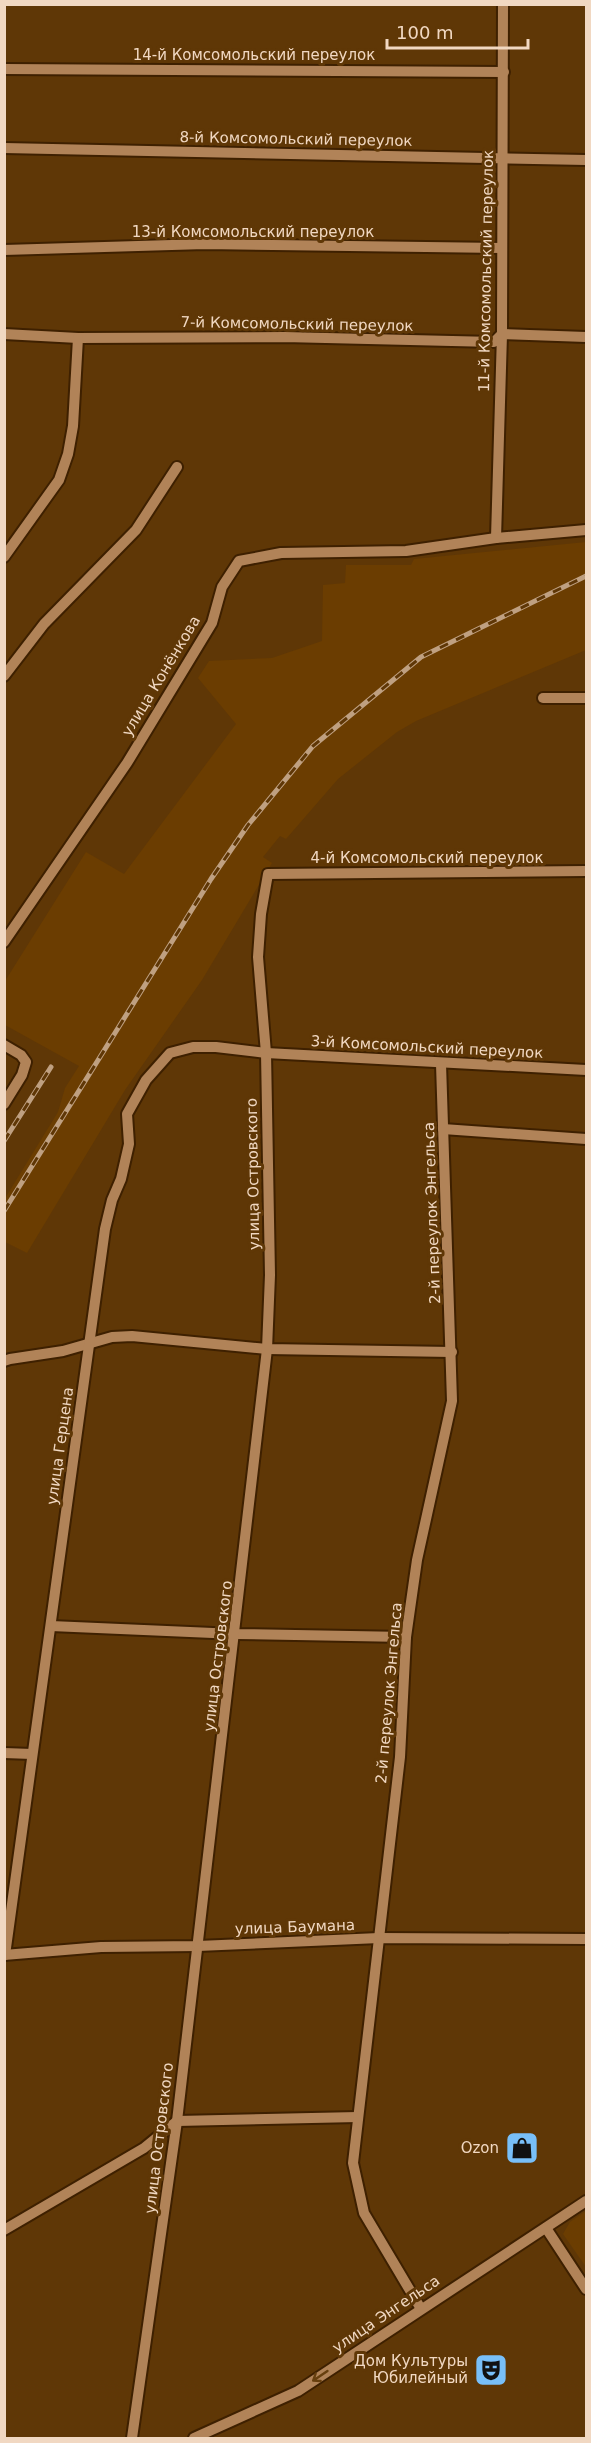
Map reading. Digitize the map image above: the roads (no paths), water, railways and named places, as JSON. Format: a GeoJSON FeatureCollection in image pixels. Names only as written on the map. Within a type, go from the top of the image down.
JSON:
{"type":"FeatureCollection","features":[{"type":"Feature","properties":{"kind":"street","name":"11-й Комсомольский переулок"},"geometry":{"type":"LineString","coordinates":[[496,538],[502,334],[503,4]]}},
{"type":"Feature","properties":{"kind":"street","name":"14-й Комсомольский переулок"},"geometry":{"type":"LineString","coordinates":[[4,69],[504,72]]}},
{"type":"Feature","properties":{"kind":"street","name":"8-й Комсомольский переулок"},"geometry":{"type":"LineString","coordinates":[[4,148],[586,160]]}},
{"type":"Feature","properties":{"kind":"street","name":"13-й Комсомольский переулок"},"geometry":{"type":"LineString","coordinates":[[4,249],[205,244],[502,248]]}},
{"type":"Feature","properties":{"kind":"street","name":"7-й Комсомольский переулок"},"geometry":{"type":"LineString","coordinates":[[4,334],[78,338],[284,337],[495,342],[502,334],[586,337]]}},
{"type":"Feature","properties":{"kind":"street"},"geometry":{"type":"LineString","coordinates":[[4,557],[59,480],[69,454],[74,426],[78,338]]}},
{"type":"Feature","properties":{"kind":"street"},"geometry":{"type":"LineString","coordinates":[[4,676],[44,624],[136,530],[177,467]]}},
{"type":"Feature","properties":{"kind":"street","name":"улица Конёнкова"},"geometry":{"type":"LineString","coordinates":[[4,942],[127,763],[212,622],[222,587],[239,561],[280,554],[406,551],[496,538],[586,530]]}},
{"type":"Feature","properties":{"kind":"street"},"geometry":{"type":"LineString","coordinates":[[543,698],[586,698]]}},
{"type":"Feature","properties":{"kind":"street","name":"4-й Комсомольский переулок"},"geometry":{"type":"LineString","coordinates":[[268,874],[586,871]]}},
{"type":"Feature","properties":{"kind":"street","name":"улица Островского"},"geometry":{"type":"LineString","coordinates":[[132,2439],[177,2121],[236,1634],[267,1349],[270,1275],[266,1053],[258,957],[261,914],[268,874]]}},
{"type":"Feature","properties":{"kind":"street"},"geometry":{"type":"LineString","coordinates":[[4,1045],[21,1055],[26,1062],[22,1076],[4,1104]]}},
{"type":"Feature","properties":{"kind":"street","name":"улица Герцена"},"geometry":{"type":"LineString","coordinates":[[5,1955],[105,1228],[112,1200],[122,1179],[129,1144],[128,1114],[146,1080],[170,1053],[193,1047],[216,1047],[266,1053]]}},
{"type":"Feature","properties":{"kind":"street","name":"3-й Комсомольский переулок"},"geometry":{"type":"LineString","coordinates":[[266,1053],[586,1070]]}},
{"type":"Feature","properties":{"kind":"street","name":"2-й переулок Энгельса"},"geometry":{"type":"LineString","coordinates":[[421,2309],[364,2213],[353,2163],[400,1757],[406,1637],[417,1560],[452,1401],[441,1064]]}},
{"type":"Feature","properties":{"kind":"street"},"geometry":{"type":"LineString","coordinates":[[443,1129],[586,1138]]}},
{"type":"Feature","properties":{"kind":"street"},"geometry":{"type":"LineString","coordinates":[[4,1361],[63,1352],[112,1337],[132,1336],[267,1349],[452,1352]]}},
{"type":"Feature","properties":{"kind":"street"},"geometry":{"type":"LineString","coordinates":[[51,1626],[236,1634],[406,1637]]}},
{"type":"Feature","properties":{"kind":"street"},"geometry":{"type":"LineString","coordinates":[[4,1753],[32,1754]]}},
{"type":"Feature","properties":{"kind":"street","name":"улица Баумана"},"geometry":{"type":"LineString","coordinates":[[5,1955],[101,1947],[198,1946],[379,1938],[586,1939]]}},
{"type":"Feature","properties":{"kind":"street"},"geometry":{"type":"LineString","coordinates":[[4,2230],[144,2148],[177,2121],[358,2117]]}},
{"type":"Feature","properties":{"kind":"street","name":"улица Энгельса"},"geometry":{"type":"LineString","coordinates":[[194,2439],[298,2391],[586,2201]]}},
{"type":"Feature","properties":{"kind":"street"},"geometry":{"type":"LineString","coordinates":[[546,2228],[586,2289]]}},
{"type":"Feature","properties":{"kind":"railway"},"geometry":{"type":"LineString","coordinates":[[4,1211],[211,879],[248,825],[313,746],[421,657],[586,576]]}},
{"type":"Feature","properties":{"kind":"railway"},"geometry":{"type":"LineString","coordinates":[[4,1141],[51,1067]]}},
{"type":"Feature","properties":{"kind":"place","name":"Ozon"},"geometry":{"type":"Point","coordinates":[522,2148]}},
{"type":"Feature","properties":{"kind":"place","name":"Дом Культуры Юбилейный"},"geometry":{"type":"Point","coordinates":[491,2370]}}]}
